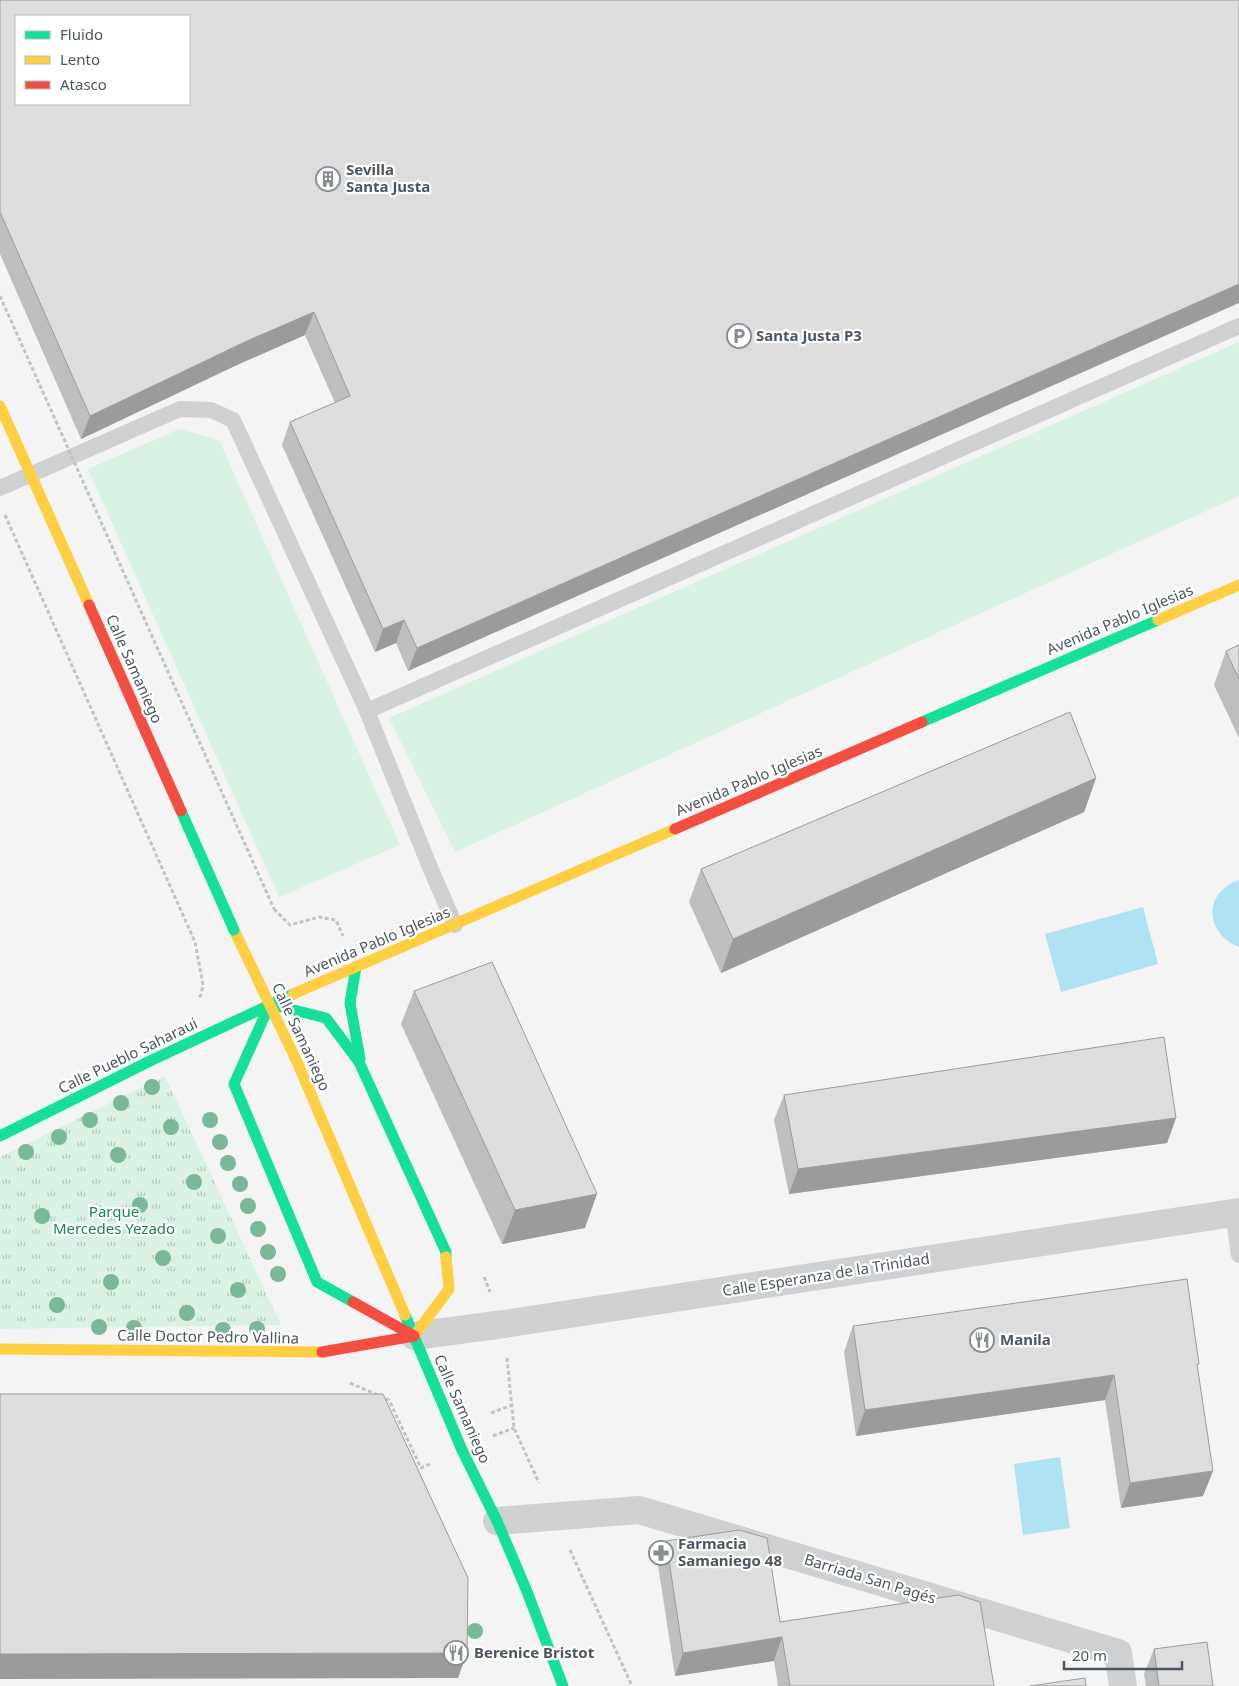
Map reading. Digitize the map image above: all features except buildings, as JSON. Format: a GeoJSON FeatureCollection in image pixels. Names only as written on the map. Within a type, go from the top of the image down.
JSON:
{"type":"FeatureCollection","features":[{"type":"Feature","properties":{"kind":"main road","name":"Calle Samaniego"},"geometry":{"type":"LineString","coordinates":[[0,406],[234,930],[270,1004],[379,1251],[462,1450],[497,1521],[526,1589],[563,1686]]}},
{"type":"Feature","properties":{"kind":"main road","name":"Avenida Pablo Iglesias"},"geometry":{"type":"LineString","coordinates":[[270,1004],[1239,585]]}},
{"type":"Feature","properties":{"kind":"main road"},"geometry":{"type":"LineString","coordinates":[[356,967],[350,1003],[361,1066]]}},
{"type":"Feature","properties":{"kind":"main road"},"geometry":{"type":"LineString","coordinates":[[270,1004],[326,1018],[361,1066],[446,1252],[449,1289],[414,1336],[317,1282],[234,1084],[270,1004]]}},
{"type":"Feature","properties":{"kind":"main road","name":"Calle Pueblo Saharaui"},"geometry":{"type":"LineString","coordinates":[[0,1136],[152,1060],[270,1004]]}},
{"type":"Feature","properties":{"kind":"main road","name":"Calle Doctor Pedro Vallina"},"geometry":{"type":"LineString","coordinates":[[0,1349],[318,1353],[414,1336]]}},
{"type":"Feature","properties":{"kind":"street","name":"Calle Esperanza de la Trinidad"},"geometry":{"type":"LineString","coordinates":[[414,1336],[504,1324],[1236,1212]]}},
{"type":"Feature","properties":{"kind":"street","name":"Barriada San Pagés"},"geometry":{"type":"LineString","coordinates":[[497,1521],[639,1510],[1118,1653],[1123,1686]]}},
{"type":"Feature","properties":{"kind":"lane"},"geometry":{"type":"LineString","coordinates":[[368,711],[1239,326]]}},
{"type":"Feature","properties":{"kind":"lane"},"geometry":{"type":"LineString","coordinates":[[0,488],[180,409],[211,410],[233,420],[368,711],[455,925]]}},
{"type":"Feature","properties":{"kind":"lane"},"geometry":{"type":"LineString","coordinates":[[1236,1212],[1239,1254]]}},
{"type":"Feature","properties":{"kind":"path"},"geometry":{"type":"LineString","coordinates":[[0,296],[274,909],[290,925],[319,918],[336,920],[344,939]]}},
{"type":"Feature","properties":{"kind":"path"},"geometry":{"type":"LineString","coordinates":[[4,512],[195,942],[204,985],[201,995],[193,1001]]}},
{"type":"Feature","properties":{"kind":"path"},"geometry":{"type":"LineString","coordinates":[[507,1356],[514,1428],[632,1686]]}},
{"type":"Feature","properties":{"kind":"path"},"geometry":{"type":"LineString","coordinates":[[348,1383],[389,1400],[421,1468]]}},
{"type":"Feature","properties":{"kind":"path"},"geometry":{"type":"LineString","coordinates":[[491,1413],[512,1405]]}},
{"type":"Feature","properties":{"kind":"path"},"geometry":{"type":"LineString","coordinates":[[499,1434],[514,1428]]}},
{"type":"Feature","properties":{"kind":"green space"},"geometry":{"type":"Polygon","coordinates":[[[1239,342],[1239,496],[455,852],[389,718],[1239,342]]]}},
{"type":"Feature","properties":{"kind":"green space"},"geometry":{"type":"Polygon","coordinates":[[[179,429],[219,440],[400,845],[279,897],[88,469],[179,429]]]}},
{"type":"Feature","properties":{"kind":"green space","name":"Parque Mercedes Yezado"},"geometry":{"type":"Polygon","coordinates":[[[165,1076],[281,1325],[0,1329],[0,1157],[165,1076]]]}},
{"type":"Feature","properties":{"kind":"water"},"geometry":{"type":"Polygon","coordinates":[[[1239,880],[1239,947],[1227,941],[1219,932],[1214,923],[1212,913],[1214,903],[1219,894],[1227,886],[1239,880]]]}},
{"type":"Feature","properties":{"kind":"water"},"geometry":{"type":"Polygon","coordinates":[[[1143,907],[1158,964],[1061,992],[1045,934],[1143,907]]]}},
{"type":"Feature","properties":{"kind":"water"},"geometry":{"type":"Polygon","coordinates":[[[1060,1457],[1070,1528],[1023,1535],[1014,1464],[1060,1457]]]}},
{"type":"Feature","properties":{"kind":"traffic: fast"},"geometry":{"type":"LineString","coordinates":[[922,722],[1158,620]]}},
{"type":"Feature","properties":{"kind":"traffic: fast"},"geometry":{"type":"LineString","coordinates":[[181,811],[234,930]]}},
{"type":"Feature","properties":{"kind":"traffic: fast"},"geometry":{"type":"LineString","coordinates":[[356,967],[350,1003],[360,1059]]}},
{"type":"Feature","properties":{"kind":"traffic: fast"},"geometry":{"type":"LineString","coordinates":[[0,1136],[152,1060],[293,994]]}},
{"type":"Feature","properties":{"kind":"traffic: fast"},"geometry":{"type":"LineString","coordinates":[[270,1004],[326,1018],[359,1062],[446,1252],[446,1257]]}},
{"type":"Feature","properties":{"kind":"traffic: fast"},"geometry":{"type":"LineString","coordinates":[[270,1004],[234,1084],[317,1282],[353,1302]]}},
{"type":"Feature","properties":{"kind":"traffic: fast"},"geometry":{"type":"LineString","coordinates":[[405,1315],[462,1450],[497,1521],[526,1589],[563,1686]]}},
{"type":"Feature","properties":{"kind":"traffic: slow"},"geometry":{"type":"LineString","coordinates":[[0,406],[89,605]]}},
{"type":"Feature","properties":{"kind":"traffic: slow"},"geometry":{"type":"LineString","coordinates":[[1158,620],[1239,585]]}},
{"type":"Feature","properties":{"kind":"traffic: slow"},"geometry":{"type":"LineString","coordinates":[[293,994],[675,829]]}},
{"type":"Feature","properties":{"kind":"traffic: slow"},"geometry":{"type":"LineString","coordinates":[[234,930],[298,1064],[405,1315]]}},
{"type":"Feature","properties":{"kind":"traffic: slow"},"geometry":{"type":"LineString","coordinates":[[414,1336],[449,1289],[446,1257]]}},
{"type":"Feature","properties":{"kind":"traffic: slow"},"geometry":{"type":"LineString","coordinates":[[0,1349],[322,1352]]}},
{"type":"Feature","properties":{"kind":"traffic: jam"},"geometry":{"type":"LineString","coordinates":[[89,605],[181,811]]}},
{"type":"Feature","properties":{"kind":"traffic: jam"},"geometry":{"type":"LineString","coordinates":[[675,829],[922,722]]}},
{"type":"Feature","properties":{"kind":"traffic: jam"},"geometry":{"type":"LineString","coordinates":[[353,1302],[414,1336]]}},
{"type":"Feature","properties":{"kind":"traffic: jam"},"geometry":{"type":"LineString","coordinates":[[322,1352],[414,1336]]}},
{"type":"Feature","properties":{"kind":"place","name":"Sevilla Santa Justa"},"geometry":{"type":"Point","coordinates":[328,179]}},
{"type":"Feature","properties":{"kind":"place","name":"Santa Justa P3"},"geometry":{"type":"Point","coordinates":[739,336]}},
{"type":"Feature","properties":{"kind":"place","name":"Manila"},"geometry":{"type":"Point","coordinates":[982,1340]}},
{"type":"Feature","properties":{"kind":"place","name":"Farmacia Samaniego 48"},"geometry":{"type":"Point","coordinates":[661,1553]}},
{"type":"Feature","properties":{"kind":"place","name":"Berenice Bristot"},"geometry":{"type":"Point","coordinates":[456,1653]}}]}
